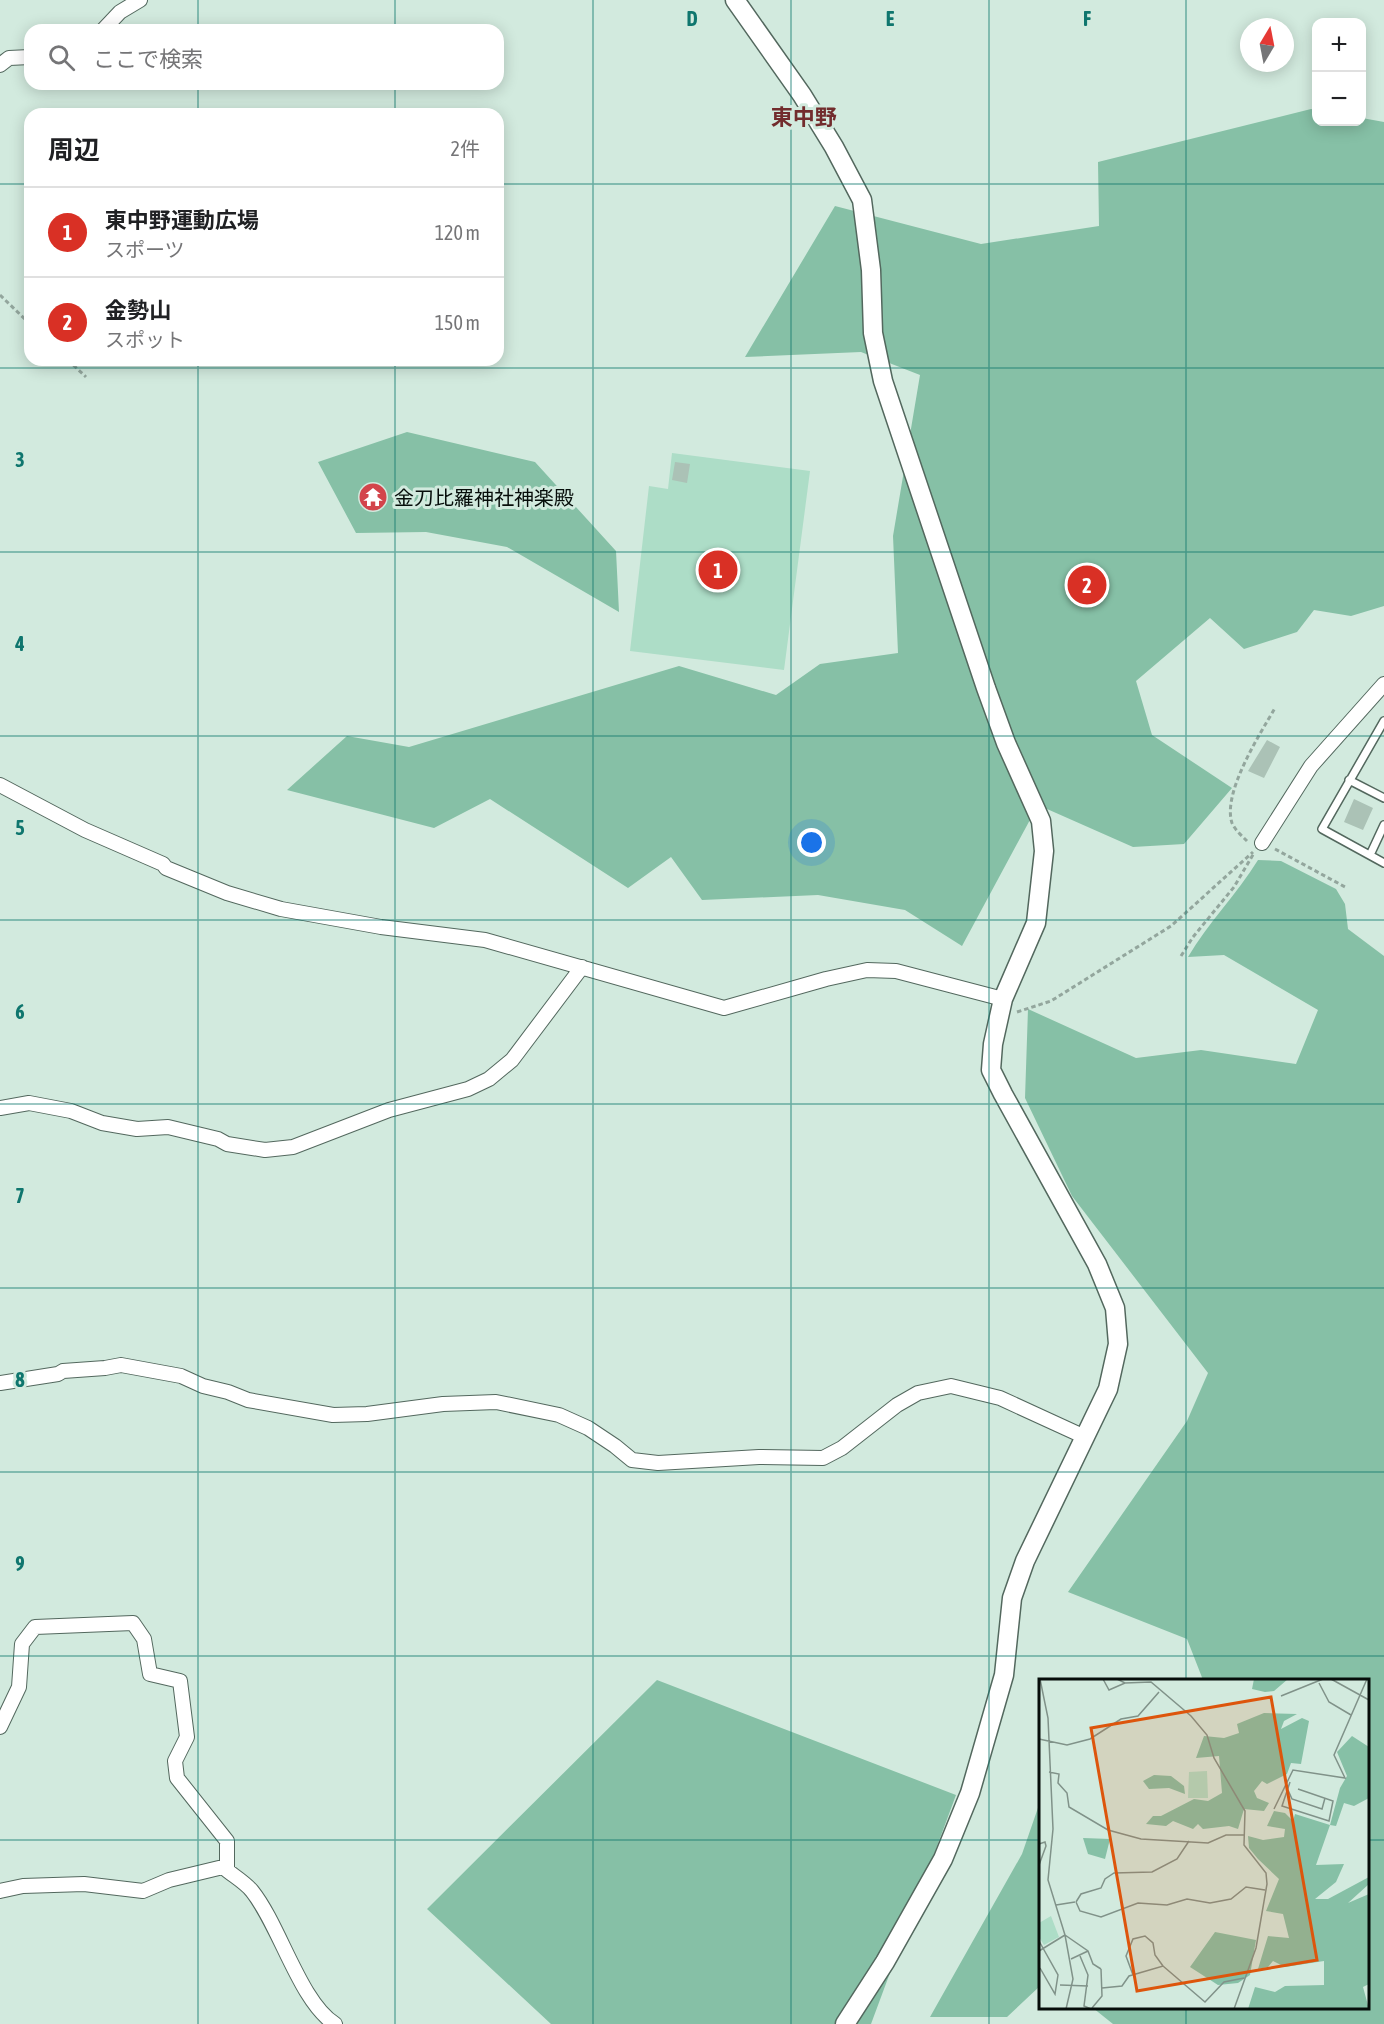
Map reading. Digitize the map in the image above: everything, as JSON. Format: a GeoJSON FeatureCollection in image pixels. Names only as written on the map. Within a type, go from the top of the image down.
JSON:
{"type":"FeatureCollection","features":[{"type":"Feature","properties":{"kind":"street"},"geometry":{"type":"LineString","coordinates":[[109,24],[120,12],[140,0]]}},
{"type":"Feature","properties":{"kind":"street"},"geometry":{"type":"LineString","coordinates":[[735,0],[802,95],[834,147],[862,200],[871,270],[873,333],[884,381],[986,688],[1006,743],[1041,821],[1044,851],[1036,923],[1003,999],[993,1044],[992,1070],[1097,1264],[1114,1308],[1118,1344],[1108,1389],[1025,1561],[1012,1598],[1004,1675],[966,1802],[943,1859],[885,1962],[845,2024]]}},
{"type":"Feature","properties":{"kind":"street"},"geometry":{"type":"LineString","coordinates":[[0,65],[9,58],[24,57]]}},
{"type":"Feature","properties":{"kind":"street"},"geometry":{"type":"LineString","coordinates":[[1260,845],[1311,766],[1384,684]]}},
{"type":"Feature","properties":{"kind":"street"},"geometry":{"type":"LineString","coordinates":[[0,785],[85,830],[163,864],[166,868],[227,893],[281,909],[381,927],[485,940],[724,1008],[826,979],[867,970],[896,971],[1003,999]]}},
{"type":"Feature","properties":{"kind":"street"},"geometry":{"type":"LineString","coordinates":[[0,1108],[29,1102],[102,1123],[137,1130],[168,1127],[218,1139],[227,1144],[266,1150],[293,1147],[388,1110],[468,1089],[489,1079],[512,1060],[582,967]]}},
{"type":"Feature","properties":{"kind":"street"},"geometry":{"type":"LineString","coordinates":[[0,1383],[58,1374],[63,1371],[121,1365],[181,1376],[203,1386],[249,1400],[333,1415],[367,1414],[443,1404],[496,1402],[559,1415],[588,1428],[632,1460],[658,1463],[759,1457],[822,1458],[842,1448],[918,1393],[951,1386],[1000,1398],[1085,1437]]}},
{"type":"Feature","properties":{"kind":"street"},"geometry":{"type":"LineString","coordinates":[[0,1727],[19,1688],[22,1644],[35,1627],[133,1623],[144,1639],[150,1674],[180,1681],[187,1737],[175,1761],[177,1778],[226,1841],[227,1870]]}},
{"type":"Feature","properties":{"kind":"street"},"geometry":{"type":"LineString","coordinates":[[0,1891],[23,1886],[84,1884],[143,1891],[169,1880],[223,1867],[251,1890],[268,1917],[310,1997],[327,2019],[335,2024]]}},
{"type":"Feature","properties":{"kind":"lane"},"geometry":{"type":"LineString","coordinates":[[1384,721],[1323,829],[1384,863]]}},
{"type":"Feature","properties":{"kind":"lane"},"geometry":{"type":"LineString","coordinates":[[1349,780],[1384,798]]}},
{"type":"Feature","properties":{"kind":"lane"},"geometry":{"type":"LineString","coordinates":[[1370,855],[1384,825]]}},
{"type":"Feature","properties":{"kind":"path"},"geometry":{"type":"LineString","coordinates":[[0,295],[24,318]]}},
{"type":"Feature","properties":{"kind":"path"},"geometry":{"type":"LineString","coordinates":[[74,366],[86,377]]}},
{"type":"Feature","properties":{"kind":"path"},"geometry":{"type":"LineString","coordinates":[[1275,708],[1236,781],[1231,812],[1232,824],[1238,832],[1260,845],[1347,888]]}},
{"type":"Feature","properties":{"kind":"path"},"geometry":{"type":"LineString","coordinates":[[1181,956],[1234,887],[1260,845]]}},
{"type":"Feature","properties":{"kind":"path"},"geometry":{"type":"LineString","coordinates":[[998,1018],[1051,1001],[1171,926],[1260,845]]}},
{"type":"Feature","properties":{"kind":"green space"},"geometry":{"type":"Polygon","coordinates":[[[1311,109],[1312,126],[1366,126],[1366,119],[1384,122],[1384,606],[1351,616],[1314,610],[1297,632],[1244,649],[1210,618],[1136,681],[1152,735],[1232,788],[1184,844],[1133,847],[1038,805],[962,946],[905,910],[818,895],[702,900],[671,857],[628,888],[490,799],[434,828],[287,790],[347,736],[409,747],[679,666],[776,695],[820,664],[898,653],[893,536],[920,375],[861,352],[745,357],[835,206],[981,244],[1099,226],[1098,162],[1311,109]]]}},
{"type":"Feature","properties":{"kind":"green space"},"geometry":{"type":"Polygon","coordinates":[[[407,432],[535,462],[616,551],[619,612],[507,547],[426,532],[356,533],[318,462],[407,432]]]}},
{"type":"Feature","properties":{"kind":"green space"},"geometry":{"type":"Polygon","coordinates":[[[672,453],[810,471],[784,670],[630,651],[649,486],[668,489],[672,453]]]}},
{"type":"Feature","properties":{"kind":"green space"},"geometry":{"type":"Polygon","coordinates":[[[1258,860],[1281,861],[1336,889],[1345,904],[1348,929],[1384,956],[1384,2024],[1113,2024],[1094,2009],[1369,2009],[1369,1679],[1203,1679],[1187,1639],[1068,1592],[1187,1421],[1208,1373],[1072,1196],[1025,1098],[1028,1009],[1136,1058],[1201,1050],[1296,1064],[1318,1010],[1224,955],[1188,957],[1204,932],[1258,860]]]}},
{"type":"Feature","properties":{"kind":"green space"},"geometry":{"type":"Polygon","coordinates":[[[657,1680],[956,1795],[871,2024],[551,2024],[427,1909],[657,1680]]]}},
{"type":"Feature","properties":{"kind":"green space"},"geometry":{"type":"Polygon","coordinates":[[[1039,1805],[1039,1987],[1007,2017],[930,2017],[1022,1854],[1039,1805]]]}},
{"type":"Feature","properties":{"kind":"building"},"geometry":{"type":"Polygon","coordinates":[[[675,462],[690,464],[687,483],[672,480],[675,462]]]}},
{"type":"Feature","properties":{"kind":"building","name":"金刀比羅神社神楽殿"},"geometry":{"type":"Polygon","coordinates":[[[366,490],[381,491],[379,504],[365,502],[366,490]]]}},
{"type":"Feature","properties":{"kind":"building"},"geometry":{"type":"Polygon","coordinates":[[[1267,740],[1280,747],[1264,778],[1248,771],[1267,740]]]}},
{"type":"Feature","properties":{"kind":"building"},"geometry":{"type":"Polygon","coordinates":[[[1354,799],[1373,808],[1363,830],[1344,822],[1354,799]]]}},
{"type":"Feature","properties":{"kind":"place","name":"金刀比羅神社神楽殿"},"geometry":{"type":"Point","coordinates":[373,497]}},
{"type":"Feature","properties":{"kind":"place","name":"東中野運動広場"},"geometry":{"type":"Point","coordinates":[718,570]}},
{"type":"Feature","properties":{"kind":"place","name":"金勢山"},"geometry":{"type":"Point","coordinates":[1087,585]}},
{"type":"Feature","properties":{"kind":"district","name":"東中野"},"geometry":{"type":"Point","coordinates":[804,117]}}]}
